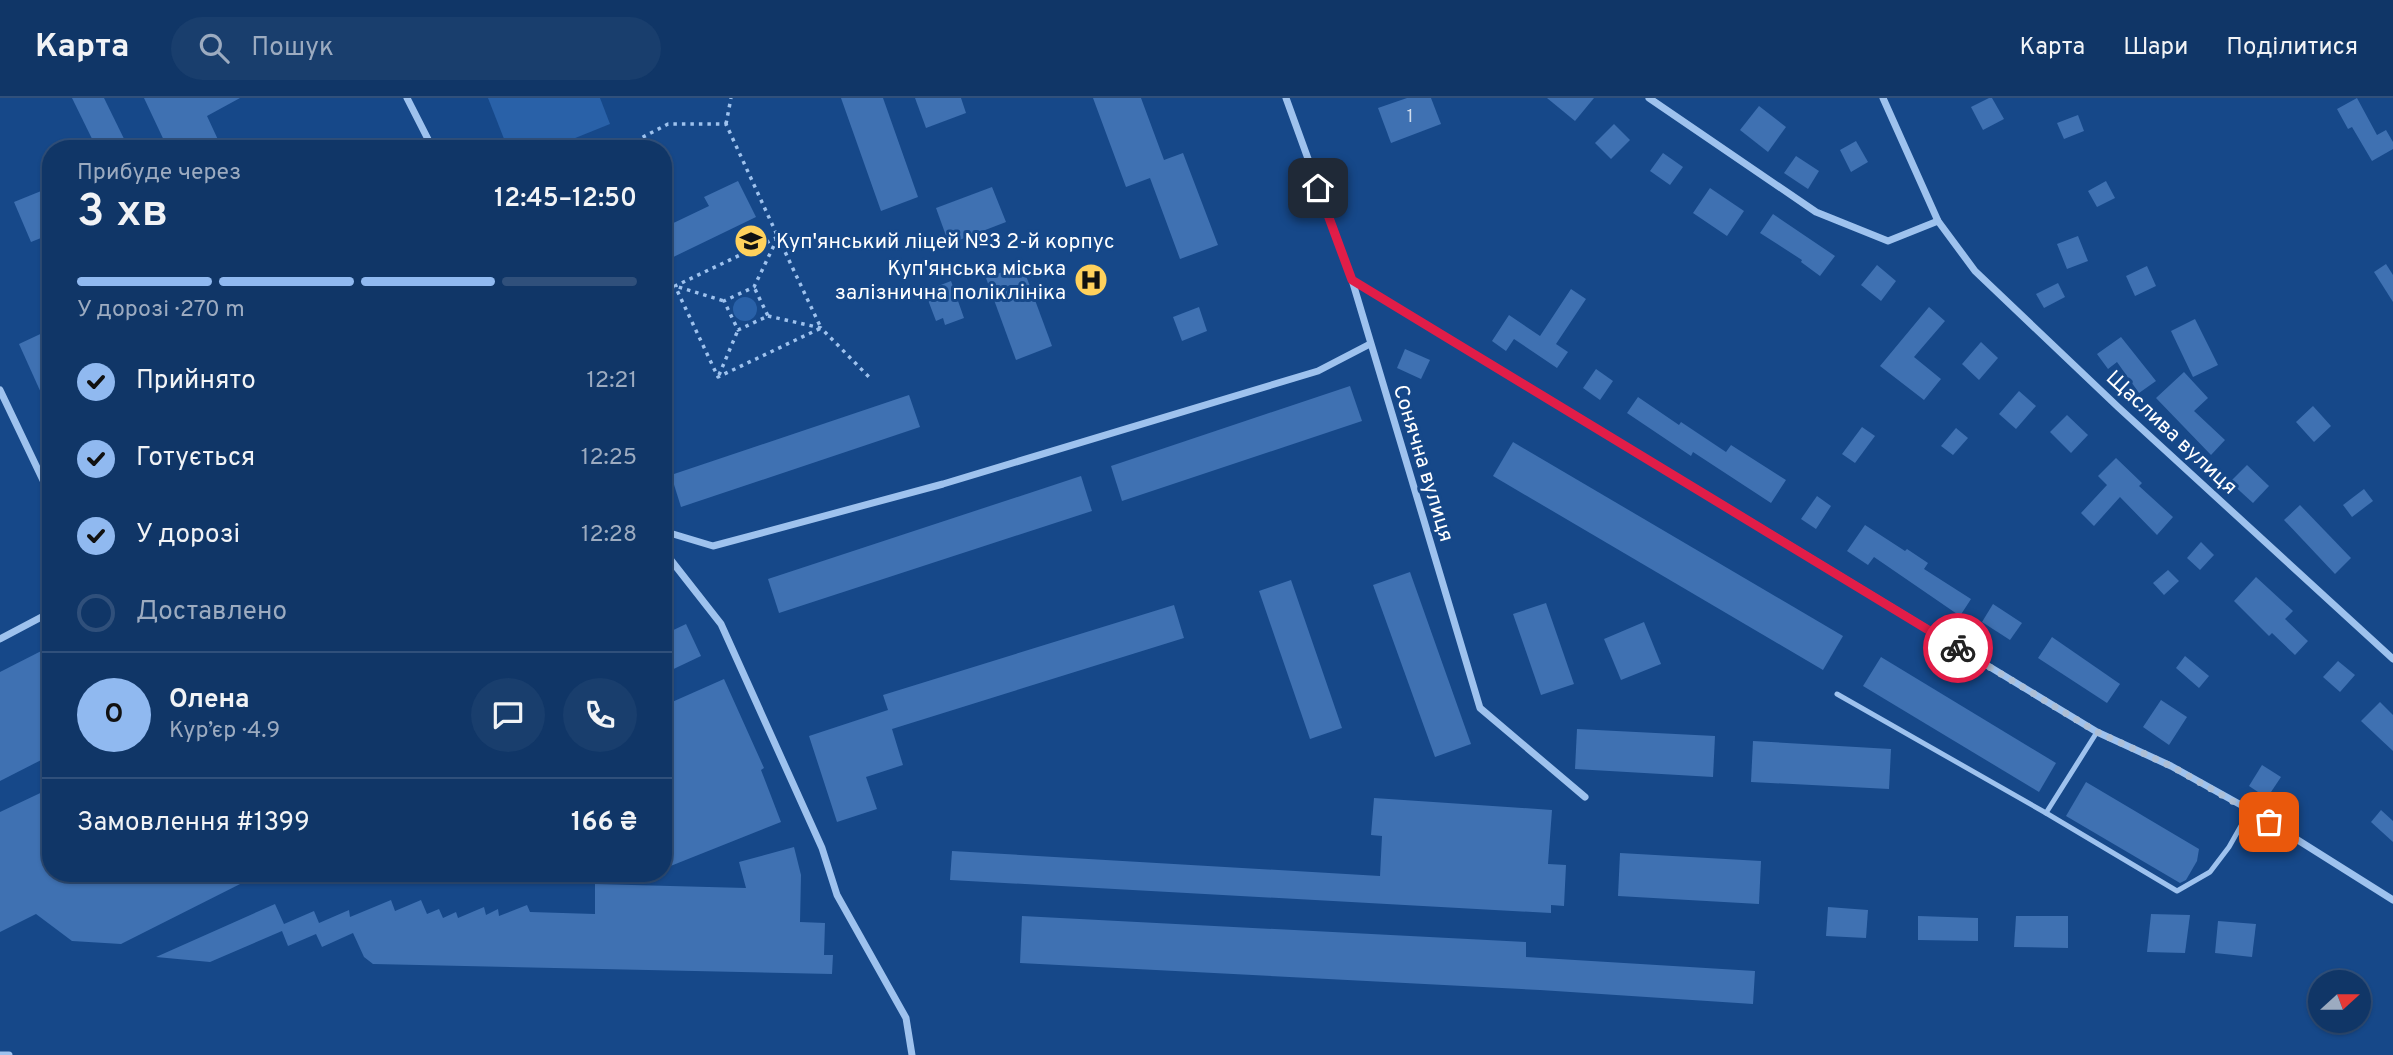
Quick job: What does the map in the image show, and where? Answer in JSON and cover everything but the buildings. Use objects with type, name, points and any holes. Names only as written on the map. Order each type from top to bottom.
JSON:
[{"type":"street","points":[[407,98],[428,140]]},
{"type":"street","name":"Сонячна вулиця","points":[[1286,98],[1352,280],[1480,708],[1585,797]]},
{"type":"street","points":[[1649,98],[1816,212],[1888,241],[1938,221]]},
{"type":"street","name":"Щаслива вулиця","points":[[1883,98],[1938,221],[1975,271],[2118,407],[2389,651],[2393,659]]},
{"type":"street","points":[[1352,280],[2097,732],[2171,766],[2250,810],[2393,900]]},
{"type":"street","points":[[672,534],[713,546],[943,484],[1318,371],[1370,344]]},
{"type":"street","points":[[0,390],[42,478]]},
{"type":"street","points":[[672,561],[721,624],[822,848],[837,895],[906,1018],[912,1055]]},
{"type":"street","points":[[0,639],[42,617]]},
{"type":"street","points":[[0,1055],[9,1055]]},
{"type":"lane","points":[[1838,694],[2177,891],[2210,872],[2229,847],[2250,810]]},
{"type":"lane","points":[[2046,813],[2097,732]]},
{"type":"path","points":[[731,98],[726,124],[821,328],[871,379]]},
{"type":"path","points":[[637,140],[668,124],[726,124]]},
{"type":"path","points":[[672,287],[778,237]]},
{"type":"path","points":[[675,286],[724,301],[754,287],[778,237]]},
{"type":"path","points":[[675,286],[718,377]]},
{"type":"path","points":[[754,287],[768,316]]},
{"type":"path","points":[[724,301],[738,330]]},
{"type":"path","points":[[718,377],[738,330],[768,316],[821,328]]},
{"type":"path","points":[[718,377],[821,328]]},
{"type":"shaded area","points":[[488,98],[600,98],[610,124],[570,140],[504,140]]},
{"type":"shaded area","points":[[745,297],[754,300],[757,309],[754,318],[745,321],[736,318],[733,309],[736,300]]},
{"type":"way so far","points":[[1958,648],[2097,732],[2171,766],[2269,822]]},
{"type":"place","name":"Куп'янський ліцей №3 2-й корпус","points":[[751,241]]},
{"type":"place","name":"Куп'янська міська залізнична поліклініка","points":[[1091,280]]},
{"type":"route","points":[[1318,188],[1352,280],[1958,648]]}]
